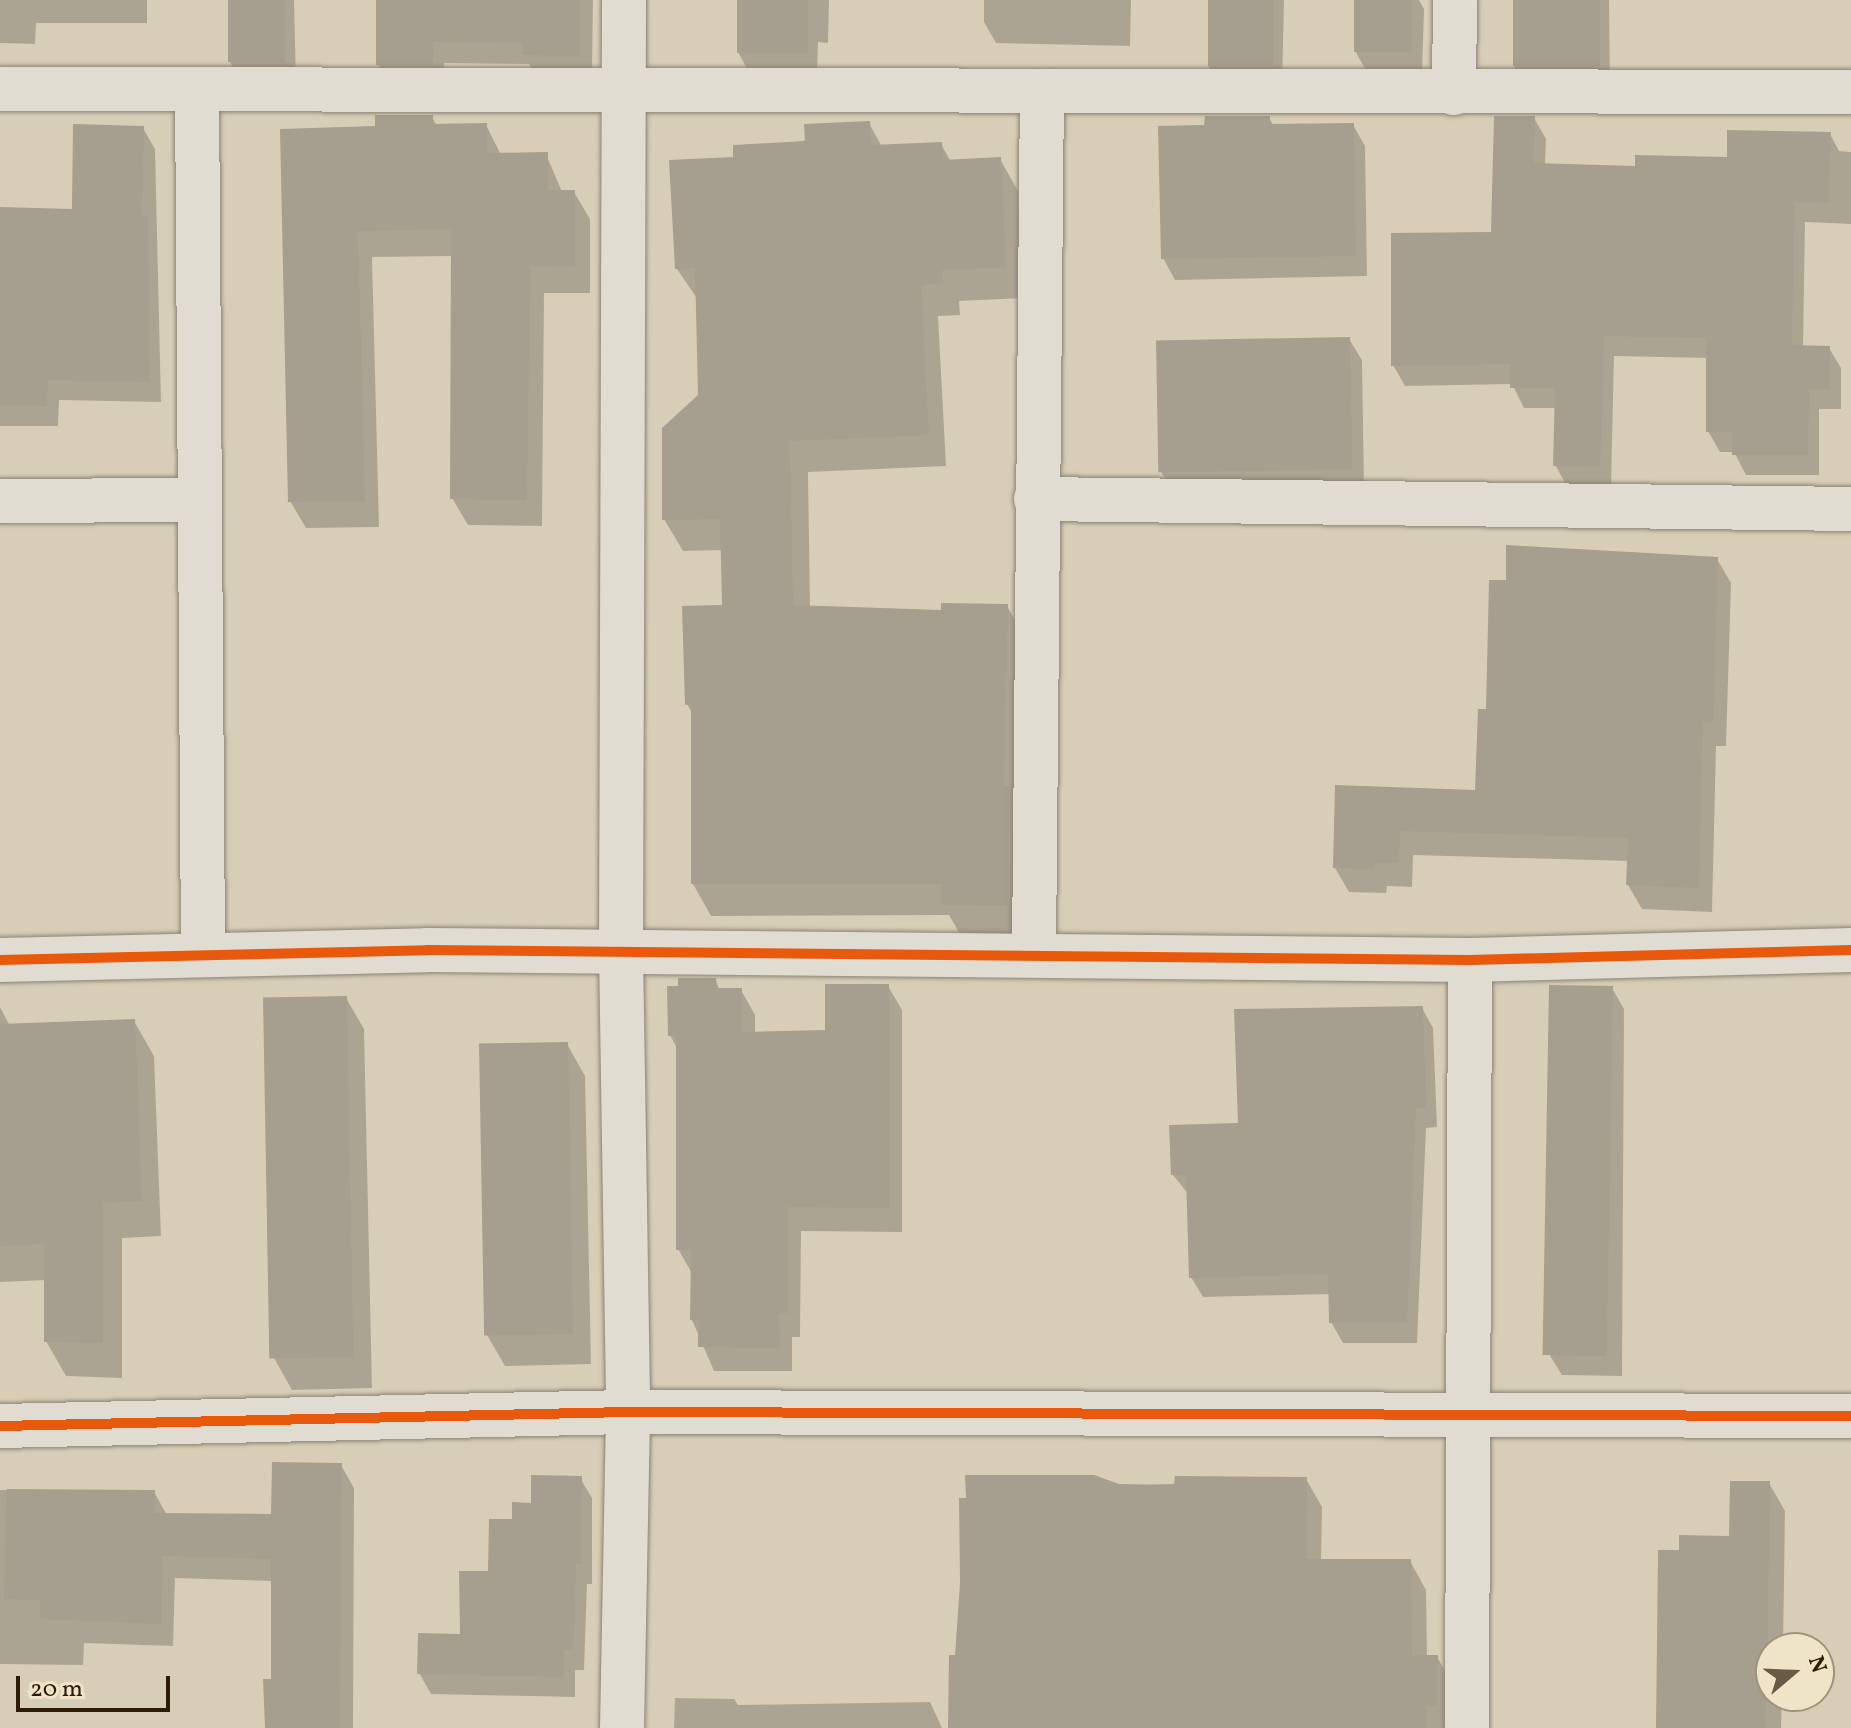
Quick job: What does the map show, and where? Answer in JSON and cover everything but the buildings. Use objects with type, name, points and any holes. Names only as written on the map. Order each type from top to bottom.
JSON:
[{"type":"street","points":[[622,1728],[628,1412],[621,951],[624,0]]},
{"type":"street","points":[[1454,93],[1455,0]]},
{"type":"street","points":[[0,89],[1851,92]]},
{"type":"street","points":[[197,89],[203,954]]},
{"type":"street","points":[[1034,952],[1042,91]]},
{"type":"street","points":[[1036,499],[1851,509]]},
{"type":"street","points":[[0,501],[199,500]]},
{"type":"street","points":[[0,960],[203,954],[621,951],[1034,952],[1470,960],[1851,950]]},
{"type":"street","points":[[1467,1728],[1471,1413],[1470,960]]},
{"type":"street","points":[[0,1426],[628,1412],[1851,1416]]},
{"type":"cycle path","points":[[0,960],[427,950],[1470,960],[1851,950]]},
{"type":"cycle path","points":[[0,1426],[628,1412],[1851,1416]]}]
